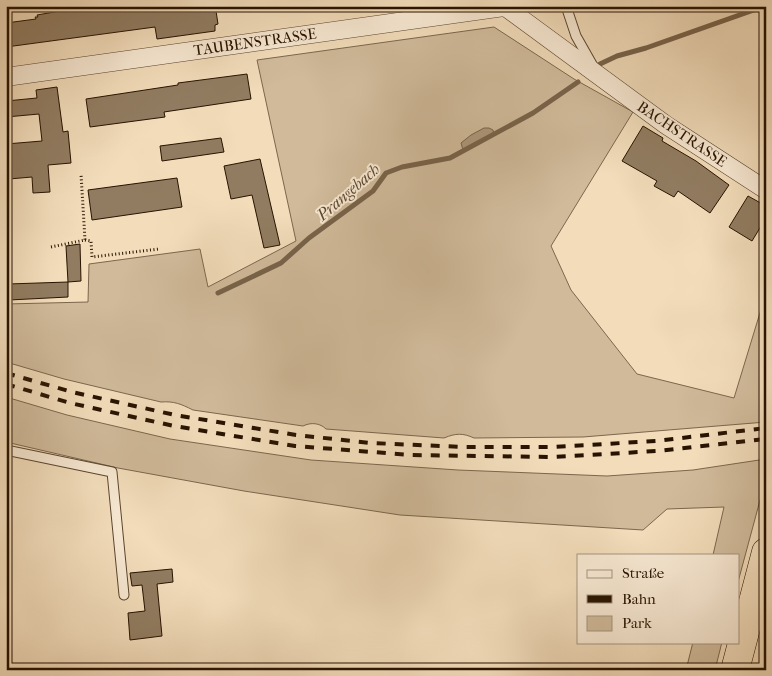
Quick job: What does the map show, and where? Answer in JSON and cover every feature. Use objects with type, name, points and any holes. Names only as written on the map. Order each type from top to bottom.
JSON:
[{"type":"highway","points":[[735,670],[766,552]]},
{"type":"highway","points":[[754,670],[766,618]]},
{"type":"street","name":"BACHSTRASSE","points":[[505,7],[666,125],[766,190]]},
{"type":"street","name":"TAUBENSTRASSE","points":[[6,77],[505,7]]},
{"type":"lane","name":"BACHSTRASSE","points":[[566,6],[576,36],[599,77]]},
{"type":"lane","points":[[6,450],[112,472],[124,595]]},
{"type":"path","points":[[81,174],[85,240]]},
{"type":"path","points":[[51,247],[91,240],[92,257],[159,250]]},
{"type":"green space","points":[[494,27],[574,79],[633,112],[551,246],[571,290],[637,374],[734,398],[766,293],[766,422],[583,437],[474,438],[459,434],[444,438],[326,429],[321,425],[315,424],[303,426],[193,410],[177,403],[161,402],[64,379],[6,362],[6,304],[88,302],[89,264],[200,249],[208,287],[296,241],[257,60]]},
{"type":"green space","points":[[6,397],[67,415],[170,439],[311,460],[458,470],[607,476],[693,470],[766,459],[766,478],[740,575],[740,554],[713,554],[724,507],[667,509],[643,530],[400,515],[244,491],[118,468],[6,442]]},
{"type":"green space","points":[[692,644],[722,644],[715,670],[686,670]]},
{"type":"shaded area","points":[[484,128],[493,130],[494,135],[463,150],[461,143]]},
{"type":"building","points":[[89,6],[212,6],[213,12],[216,11],[218,24],[215,25],[215,31],[157,39],[155,27],[6,47],[6,23],[36,19],[37,15]]},
{"type":"building","points":[[247,74],[251,99],[164,112],[165,117],[90,127],[86,99],[178,85],[178,83]]},
{"type":"building","points":[[57,87],[63,132],[68,131],[71,163],[48,165],[50,192],[33,193],[32,177],[9,179],[8,164],[6,164],[6,144],[42,141],[39,114],[6,117],[6,101],[37,98],[36,90]]},
{"type":"building","points":[[643,126],[663,138],[662,141],[696,161],[729,185],[710,213],[678,191],[674,197],[654,186],[657,181],[622,161]]},
{"type":"building","points":[[221,138],[224,152],[162,161],[160,146]]},
{"type":"building","points":[[260,159],[280,245],[264,248],[252,195],[231,199],[224,166]]},
{"type":"building","points":[[177,178],[182,207],[92,220],[88,190]]},
{"type":"building","points":[[748,196],[766,206],[766,218],[752,241],[729,227]]},
{"type":"building","points":[[80,244],[81,281],[68,282],[66,246]]},
{"type":"building","points":[[68,282],[68,297],[9,300],[8,284]]},
{"type":"building","points":[[172,569],[173,582],[157,584],[162,636],[130,640],[128,613],[145,611],[142,585],[132,586],[130,573]]},
{"type":"waterway","name":"Prangebach","points":[[600,64],[617,56],[646,48],[765,6]]},
{"type":"waterway","name":"Prangebach","points":[[218,293],[281,263],[309,238],[373,191],[386,173],[402,167],[450,158],[533,113],[578,82]]},
{"type":"railway","points":[[6,373],[72,392],[175,415],[296,435],[371,443],[465,447],[553,447],[656,441],[766,428]]},
{"type":"railway","points":[[6,384],[70,403],[174,426],[295,446],[411,455],[553,457],[657,451],[766,439]]}]
